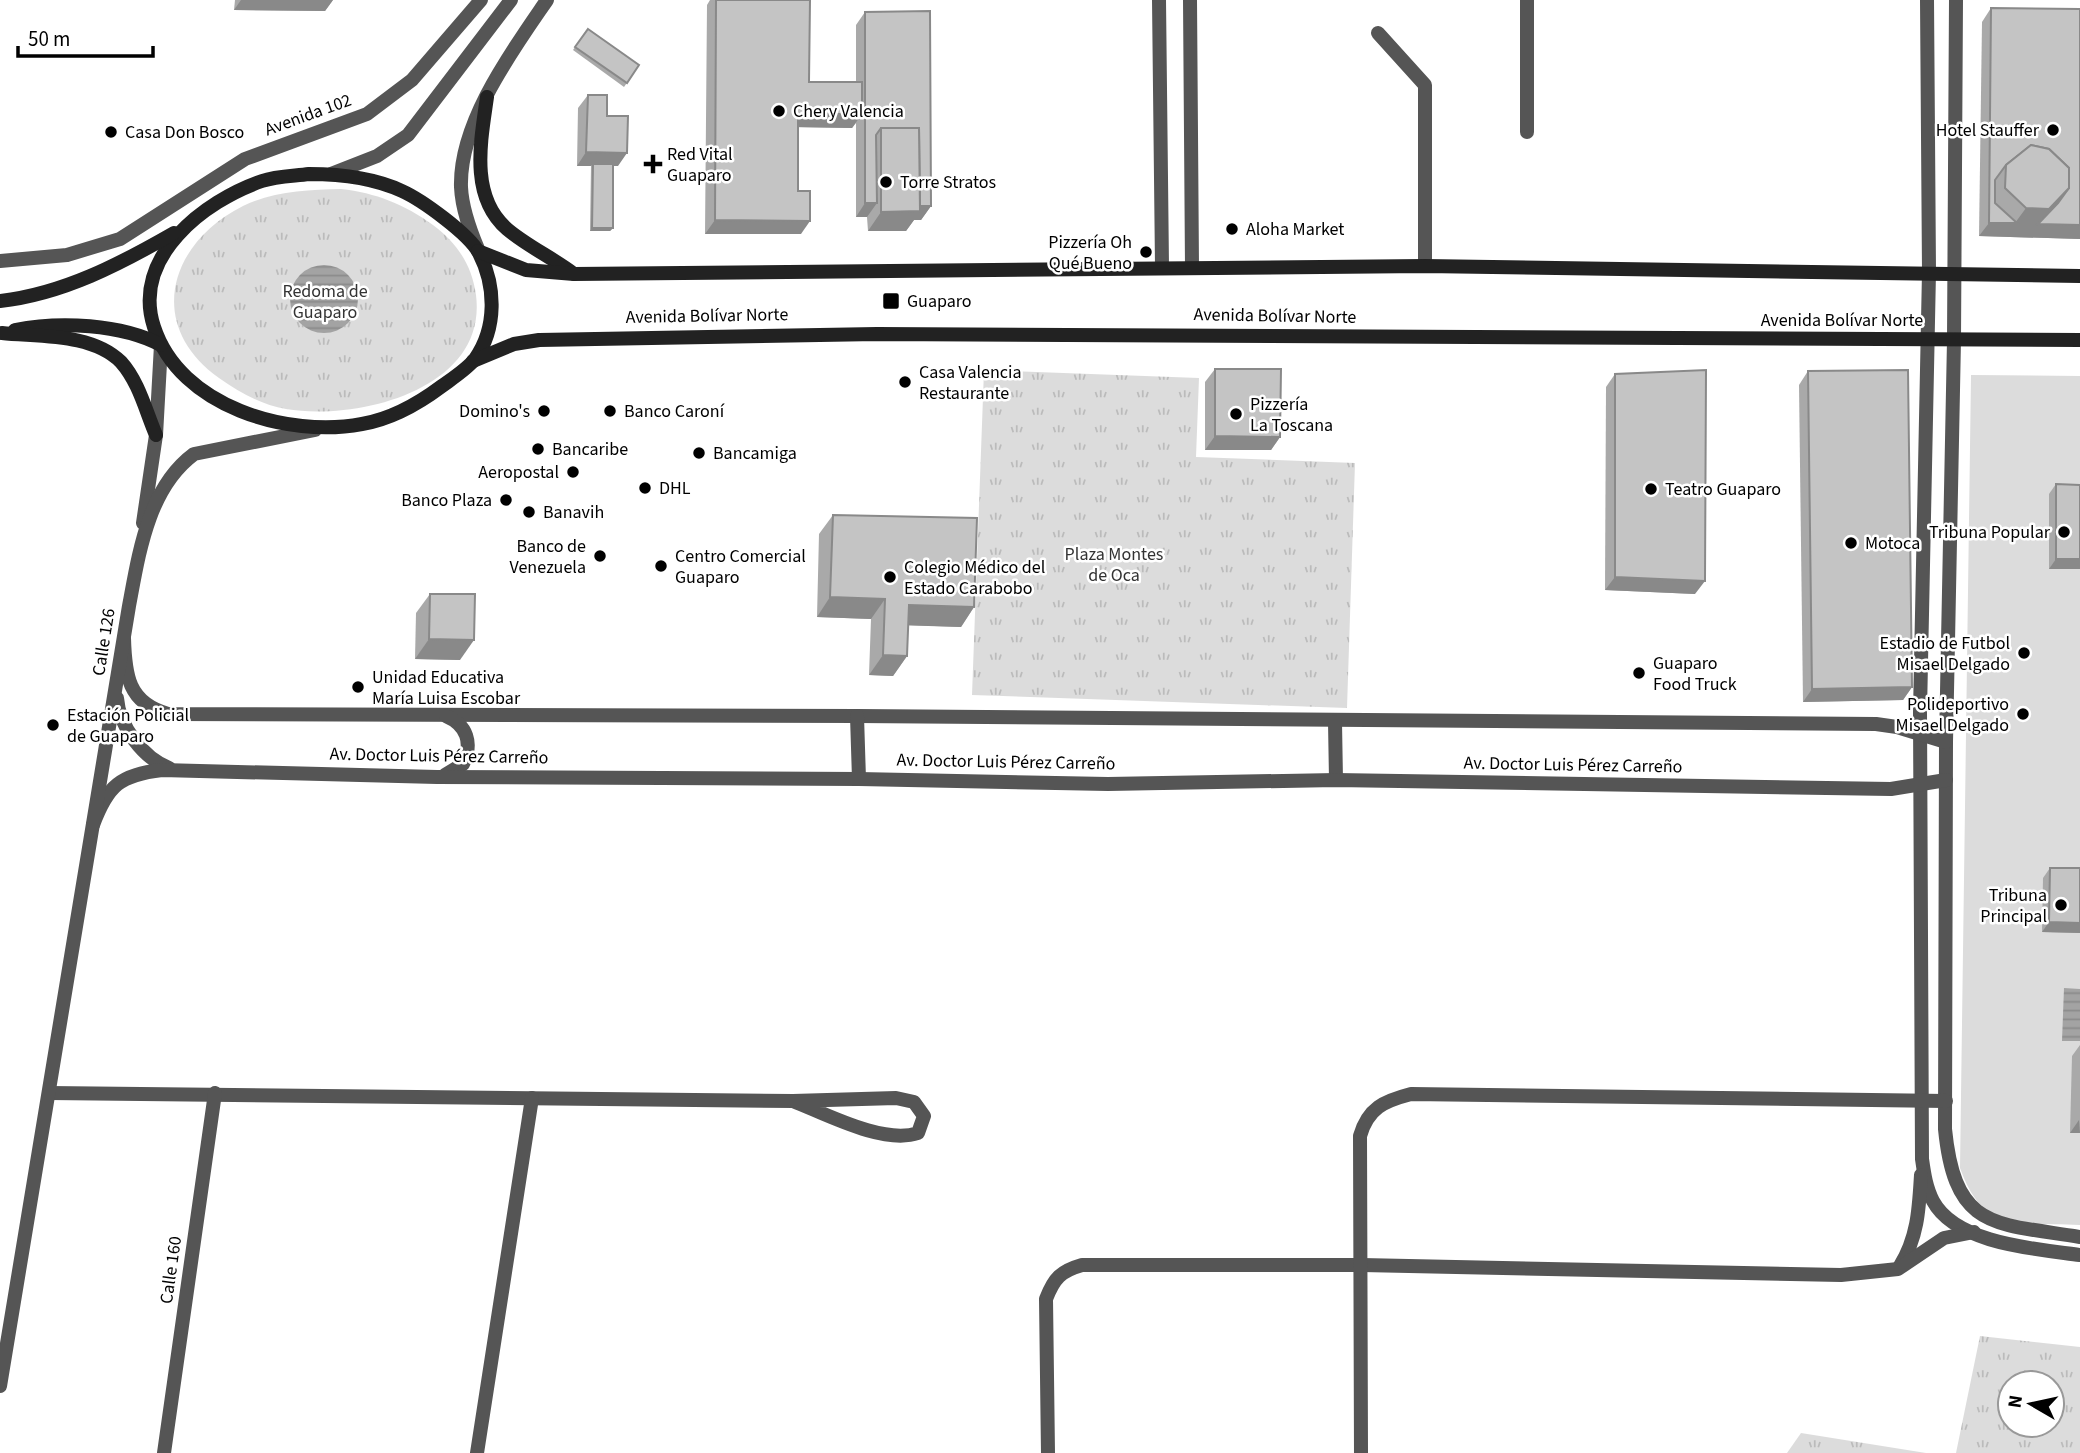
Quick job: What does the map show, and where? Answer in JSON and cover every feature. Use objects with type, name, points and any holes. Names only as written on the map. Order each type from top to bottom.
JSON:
[{"type":"main road","points":[[488,97],[480,145],[480,172],[493,213],[507,229],[574,274]]},
{"type":"main road","points":[[0,301],[56,289],[98,274],[190,223],[238,191],[264,180],[331,174],[381,184],[420,200],[478,251],[526,270],[574,274],[1425,266],[2080,276]]},
{"type":"main road","points":[[190,223],[167,247],[155,271],[151,312],[161,345],[171,361],[194,381],[234,408],[286,426],[318,429],[365,424],[425,399],[473,361],[490,323],[492,302],[489,280],[478,251]]},
{"type":"main road","points":[[1,333],[35,326],[84,328],[139,334],[161,345]]},
{"type":"main road","points":[[1,333],[79,341],[108,353],[120,362],[131,376],[156,435]]},
{"type":"main road","name":"Avenida Bolívar Norte","points":[[473,361],[514,344],[538,341],[694,335],[1152,334],[2080,340]]},
{"type":"street","name":"Avenida 102","points":[[0,261],[67,255],[120,239],[246,159],[367,114],[412,80],[481,0]]},
{"type":"street","points":[[331,174],[377,156],[408,135],[511,0]]},
{"type":"street","points":[[478,251],[467,223],[461,188],[469,136],[488,97],[547,0]]},
{"type":"street","points":[[1159,0],[1162,267]]},
{"type":"street","points":[[1190,0],[1192,268]]},
{"type":"street","points":[[1527,0],[1527,132]]},
{"type":"street","points":[[1898,1269],[1911,1248],[1918,1217],[1922,1159],[1920,785],[1928,272],[1927,0]]},
{"type":"street","points":[[1956,0],[1954,340],[1946,780],[1946,1101],[1949,1166],[1966,1203],[2002,1224],[2080,1237]]},
{"type":"street","points":[[1378,33],[1424,85],[1425,266]]},
{"type":"street","points":[[137,562],[156,435],[161,345]]},
{"type":"street","name":"Calle 126","points":[[0,1386],[137,562],[162,490],[179,466],[194,454],[318,429]]},
{"type":"street","points":[[124,638],[125,667],[133,689],[150,709],[168,714],[1877,724],[1922,733],[1947,742]]},
{"type":"street","points":[[117,686],[117,702],[138,743],[158,763],[174,770]]},
{"type":"street","points":[[437,777],[456,771],[467,755],[467,735],[462,726],[445,715]]},
{"type":"street","points":[[857,716],[859,779]]},
{"type":"street","points":[[1335,722],[1336,780]]},
{"type":"street","name":"Av. Doctor Luis Pérez Carreño","points":[[93,825],[102,800],[121,779],[137,773],[174,770],[437,777],[859,779],[1108,784],[1336,780],[1891,789],[1946,780]]},
{"type":"street","points":[[49,1093],[793,1101],[895,1098],[914,1102],[924,1116],[918,1133],[905,1138],[874,1131],[793,1101]]},
{"type":"street","name":"Calle 160","points":[[164,1453],[215,1093]]},
{"type":"street","points":[[1361,1453],[1360,1136],[1364,1120],[1374,1108],[1389,1100],[1411,1094],[1946,1101]]},
{"type":"street","points":[[477,1453],[532,1098]]},
{"type":"street","points":[[1922,1159],[1925,1179],[1938,1208],[1956,1224],[2014,1245],[2080,1255]]},
{"type":"street","points":[[1048,1453],[1046,1299],[1052,1281],[1065,1270],[1082,1265],[1362,1265],[1841,1275],[1898,1269],[1944,1238],[2002,1224]]},
{"type":"green space","name":"Redoma de Guaparo","points":[[341,189],[366,193],[400,205],[433,225],[449,239],[467,264],[474,284],[474,328],[461,355],[440,376],[412,392],[380,403],[347,410],[315,411],[286,409],[259,401],[219,378],[196,357],[181,334],[175,310],[176,286],[183,263],[198,241],[218,222],[243,206],[279,194]]},
{"type":"green space","name":"Plaza Montes de Oca","points":[[984,370],[1199,378],[1196,457],[1355,463],[1347,708],[972,695]]},
{"type":"green space","name":"Polideportivo Misael Delgado","points":[[1971,375],[2080,376],[2080,1225],[2022,1223],[1992,1215],[1980,1205],[1960,1168]]},
{"type":"green space","points":[[1980,1336],[2080,1347],[2080,1453],[1956,1453]]},
{"type":"green space","points":[[1801,1433],[1926,1453],[1787,1453]]},
{"type":"shaded area","points":[[324,265],[337,268],[348,275],[355,286],[358,299],[355,312],[348,323],[337,330],[324,333],[311,330],[300,323],[293,312],[290,299],[293,286],[300,275],[311,268]]},
{"type":"shaded area","points":[[2064,988],[2080,989],[2080,1041],[2062,1041]]},
{"type":"building","name":"Chery Valencia","points":[[716,0],[810,0],[809,82],[862,82],[862,114],[798,114],[798,191],[810,191],[810,221],[715,220]]},
{"type":"building","points":[[1991,8],[2080,9],[2080,225],[2038,224],[2069,188],[2069,168],[2049,149],[2031,145],[2006,165],[1995,180],[1995,203],[2017,223],[1989,223]]},
{"type":"building","points":[[930,11],[931,206],[920,206],[919,128],[881,128],[876,135],[877,203],[865,203],[865,12]]},
{"type":"building","points":[[588,29],[639,65],[627,83],[575,47]]},
{"type":"building","points":[[588,95],[607,95],[607,116],[628,116],[627,153],[586,152]]},
{"type":"building","points":[[881,128],[919,128],[920,211],[881,212]]},
{"type":"building","points":[[2031,145],[2049,149],[2069,168],[2069,188],[2049,209],[2026,208],[2005,188],[2006,165]]},
{"type":"building","points":[[593,164],[613,164],[613,228],[592,228]]},
{"type":"building","points":[[1215,369],[1281,369],[1280,437],[1215,436]]},
{"type":"building","name":"Teatro Guaparo","points":[[1706,370],[1705,581],[1615,577],[1615,374]]},
{"type":"building","name":"Motoca","points":[[1908,370],[1912,687],[1812,689],[1808,371]]},
{"type":"building","name":"Tribuna Popular","points":[[2056,484],[2080,485],[2080,559],[2056,559]]},
{"type":"building","name":"Colegio Médico del Estado Carabobo","points":[[833,515],[977,518],[974,607],[909,605],[907,656],[883,655],[885,599],[830,597]]},
{"type":"building","points":[[430,594],[475,594],[474,640],[429,639]]},
{"type":"building","name":"Tribuna Principal","points":[[2050,868],[2080,868],[2080,923],[2049,922]]},
{"type":"place","name":"Chery Valencia","points":[[779,111]]},
{"type":"place","name":"Hotel Stauffer","points":[[2053,130]]},
{"type":"place","name":"Casa Don Bosco","points":[[111,132]]},
{"type":"place","name":"Red Vital Guaparo","points":[[653,164]]},
{"type":"place","name":"Torre Stratos","points":[[886,182]]},
{"type":"place","name":"Aloha Market","points":[[1232,229]]},
{"type":"place","name":"Pizzería Oh Qué Bueno","points":[[1146,252]]},
{"type":"place","name":"Guaparo","points":[[891,301]]},
{"type":"place","name":"Casa Valencia Restaurante","points":[[905,382]]},
{"type":"place","name":"Domino's","points":[[544,411]]},
{"type":"place","name":"Banco Caroní","points":[[610,411]]},
{"type":"place","name":"Pizzería La Toscana","points":[[1236,414]]},
{"type":"place","name":"Bancaribe","points":[[538,449]]},
{"type":"place","name":"Bancamiga","points":[[699,453]]},
{"type":"place","name":"Aeropostal","points":[[573,472]]},
{"type":"place","name":"DHL","points":[[645,488]]},
{"type":"place","name":"Teatro Guaparo","points":[[1651,489]]},
{"type":"place","name":"Banco Plaza","points":[[506,500]]},
{"type":"place","name":"Banavih","points":[[529,512]]},
{"type":"place","name":"Tribuna Popular","points":[[2064,532]]},
{"type":"place","name":"Motoca","points":[[1851,543]]},
{"type":"place","name":"Banco de Venezuela","points":[[600,556]]},
{"type":"place","name":"Centro Comercial Guaparo","points":[[661,566]]},
{"type":"place","name":"Colegio Médico del Estado Carabobo","points":[[890,577]]},
{"type":"place","name":"Estadio de Futbol Misael Delgado","points":[[2024,653]]},
{"type":"place","name":"Guaparo Food Truck","points":[[1639,673]]},
{"type":"place","name":"Unidad Educativa María Luisa Escobar","points":[[358,687]]},
{"type":"place","name":"Polideportivo Misael Delgado","points":[[2023,714]]},
{"type":"place","name":"Estación Policial de Guaparo","points":[[53,725]]},
{"type":"place","name":"Tribuna Principal","points":[[2061,905]]}]
